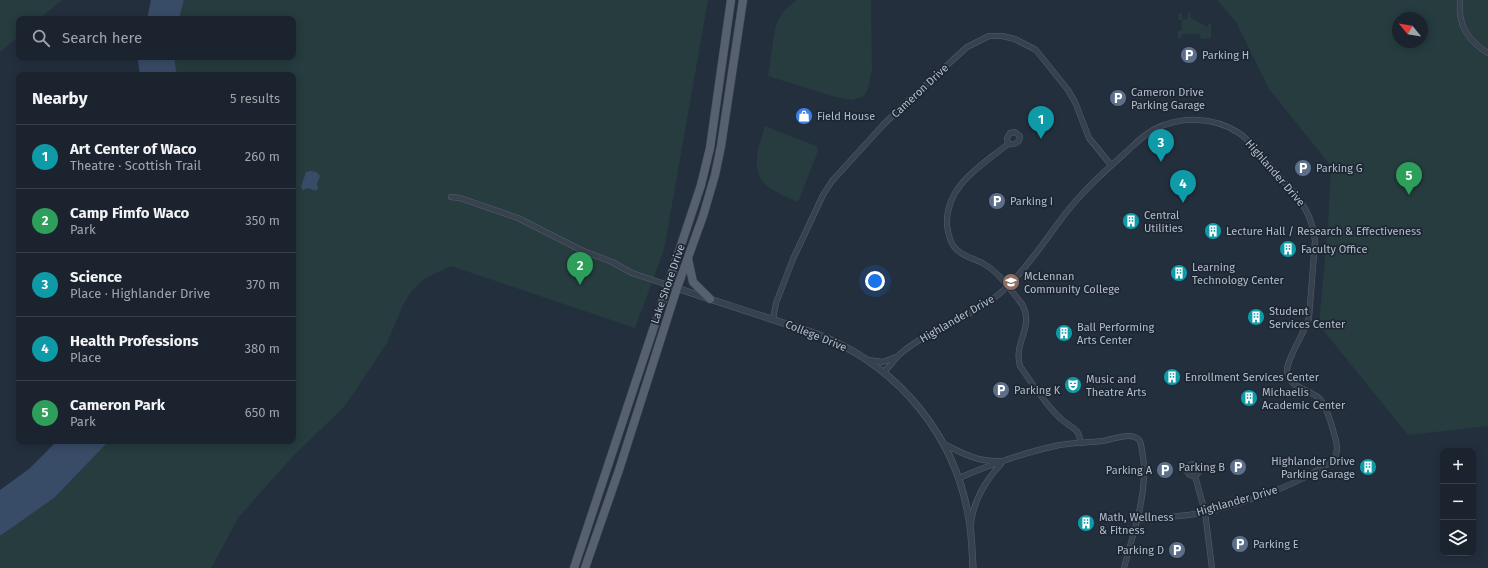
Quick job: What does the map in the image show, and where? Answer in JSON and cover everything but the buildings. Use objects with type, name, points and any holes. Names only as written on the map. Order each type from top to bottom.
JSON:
[{"type":"main road","name":"Lake Shore Drive","points":[[574,568],[688,227],[705,169],[710,148],[731,0]]},
{"type":"main road","name":"Lake Shore Drive","points":[[585,568],[711,188],[718,161],[743,0]]},
{"type":"main road","points":[[688,257],[693,282],[710,299]]},
{"type":"street","points":[[1460,0],[1460,19],[1468,35],[1477,46],[1488,53]]},
{"type":"street","name":"Cameron Drive","points":[[773,319],[776,303],[793,259],[823,195],[832,181],[871,137],[909,100],[967,47],[978,41],[989,36],[1002,36],[1015,39],[1036,50],[1068,90],[1075,102],[1089,138],[1111,165]]},
{"type":"street","name":"Highlander Drive","points":[[868,360],[883,362],[900,354],[921,339],[980,308],[1007,287],[1070,208],[1111,165],[1152,131],[1168,123],[1196,119],[1231,128],[1240,133],[1304,205],[1311,218],[1314,228],[1315,241],[1309,318],[1306,328],[1287,364],[1287,372],[1290,380],[1297,386],[1320,398],[1326,408],[1336,443],[1337,452],[1332,461],[1320,469],[1291,485],[1261,496],[1205,512],[1136,520]]},
{"type":"street","points":[[1008,144],[973,172],[957,188],[951,197],[947,217],[949,237],[957,250],[995,272],[1022,304],[1027,319],[1024,334],[1018,348],[1018,359],[1020,366],[1059,418],[1077,430],[1080,443]]},
{"type":"street","points":[[450,197],[460,198],[518,218],[581,250],[612,262],[632,273],[668,285]]},
{"type":"street","name":"College Drive","points":[[668,285],[773,319],[842,345],[868,360],[901,387],[917,404],[944,444],[959,478],[964,494],[970,527],[973,568]]},
{"type":"street","name":"Highlander Drive","points":[[884,372],[900,354]]},
{"type":"street","points":[[959,478],[1003,461],[1056,446],[1131,436],[1138,438],[1141,444],[1145,470],[1142,500],[1124,568]]},
{"type":"street","points":[[944,444],[975,459],[989,462],[1003,461]]},
{"type":"street","points":[[970,527],[973,509],[978,496],[986,482],[1003,461]]},
{"type":"street","points":[[1195,476],[1205,512],[1212,568]]},
{"type":"green space","points":[[0,0],[62,0],[43,16],[16,16],[16,39],[0,52]]},
{"type":"green space","points":[[184,0],[708,0],[664,250],[635,328],[451,266],[424,279],[411,292],[403,305],[387,343],[345,406],[292,457],[239,517],[211,568],[0,568],[0,536],[54,498],[106,444],[296,444],[296,72],[176,72],[174,60],[296,60],[296,16],[180,16]]},
{"type":"green space","points":[[797,0],[871,0],[872,70],[868,89],[864,96],[853,100],[835,97],[768,76],[775,29],[783,12]]},
{"type":"green space","points":[[1217,0],[1488,0],[1488,426],[1408,435],[1319,325],[1328,225],[1331,166],[1269,89],[1236,22]]},
{"type":"green space","points":[[1179,13],[1182,13],[1182,19],[1188,19],[1188,13],[1191,13],[1190,17],[1207,27],[1211,24],[1211,38],[1201,39],[1200,34],[1182,34],[1181,38],[1178,39],[1178,31],[1181,31],[1182,20],[1178,20]]},
{"type":"green space","points":[[765,126],[816,146],[818,151],[798,202],[769,187],[759,174],[757,166],[758,150]]},
{"type":"water","points":[[151,0],[184,0],[180,16],[148,16]]},
{"type":"water","points":[[174,60],[176,72],[140,72],[138,61]]},
{"type":"water","points":[[306,172],[316,172],[320,176],[317,184],[318,189],[315,191],[309,188],[303,190],[301,187]]},
{"type":"water","points":[[54,444],[106,444],[54,498],[0,536],[0,490],[29,469]]},
{"type":"place","name":"Parking H","points":[[1189,55]]},
{"type":"place","name":"Cameron Drive Parking Garage","points":[[1118,98]]},
{"type":"place","name":"Field House","points":[[804,116]]},
{"type":"place","name":"Art Center of Waco","points":[[1041,139]]},
{"type":"place","name":"Science","points":[[1161,162]]},
{"type":"place","name":"Parking G","points":[[1303,168]]},
{"type":"place","name":"Cameron Park","points":[[1409,195]]},
{"type":"place","name":"Parking I","points":[[997,201]]},
{"type":"place","name":"Health Professions","points":[[1183,203]]},
{"type":"place","name":"Central Utilities","points":[[1131,221]]},
{"type":"place","name":"Lecture Hall / Research & Effectiveness","points":[[1213,231]]},
{"type":"place","name":"Faculty Office","points":[[1288,249]]},
{"type":"place","name":"Learning Technology Center","points":[[1179,273]]},
{"type":"place","name":"McLennan Community College","points":[[1011,282]]},
{"type":"place","name":"Camp Fimfo Waco","points":[[580,285]]},
{"type":"place","name":"Student Services Center","points":[[1256,317]]},
{"type":"place","name":"Ball Performing Arts Center","points":[[1064,333]]},
{"type":"place","name":"Enrollment Services Center","points":[[1172,377]]},
{"type":"place","name":"Music and Theatre Arts","points":[[1073,385]]},
{"type":"place","name":"Parking K","points":[[1001,390]]},
{"type":"place","name":"Michaelis Academic Center","points":[[1249,398]]},
{"type":"place","name":"Parking B","points":[[1238,467]]},
{"type":"place","name":"Highlander Drive Parking Garage","points":[[1368,467]]},
{"type":"place","name":"Parking A","points":[[1165,470]]},
{"type":"place","name":"Math, Wellness & Fitness","points":[[1086,523]]},
{"type":"place","name":"Parking E","points":[[1240,544]]},
{"type":"place","name":"Parking D","points":[[1177,550]]}]
